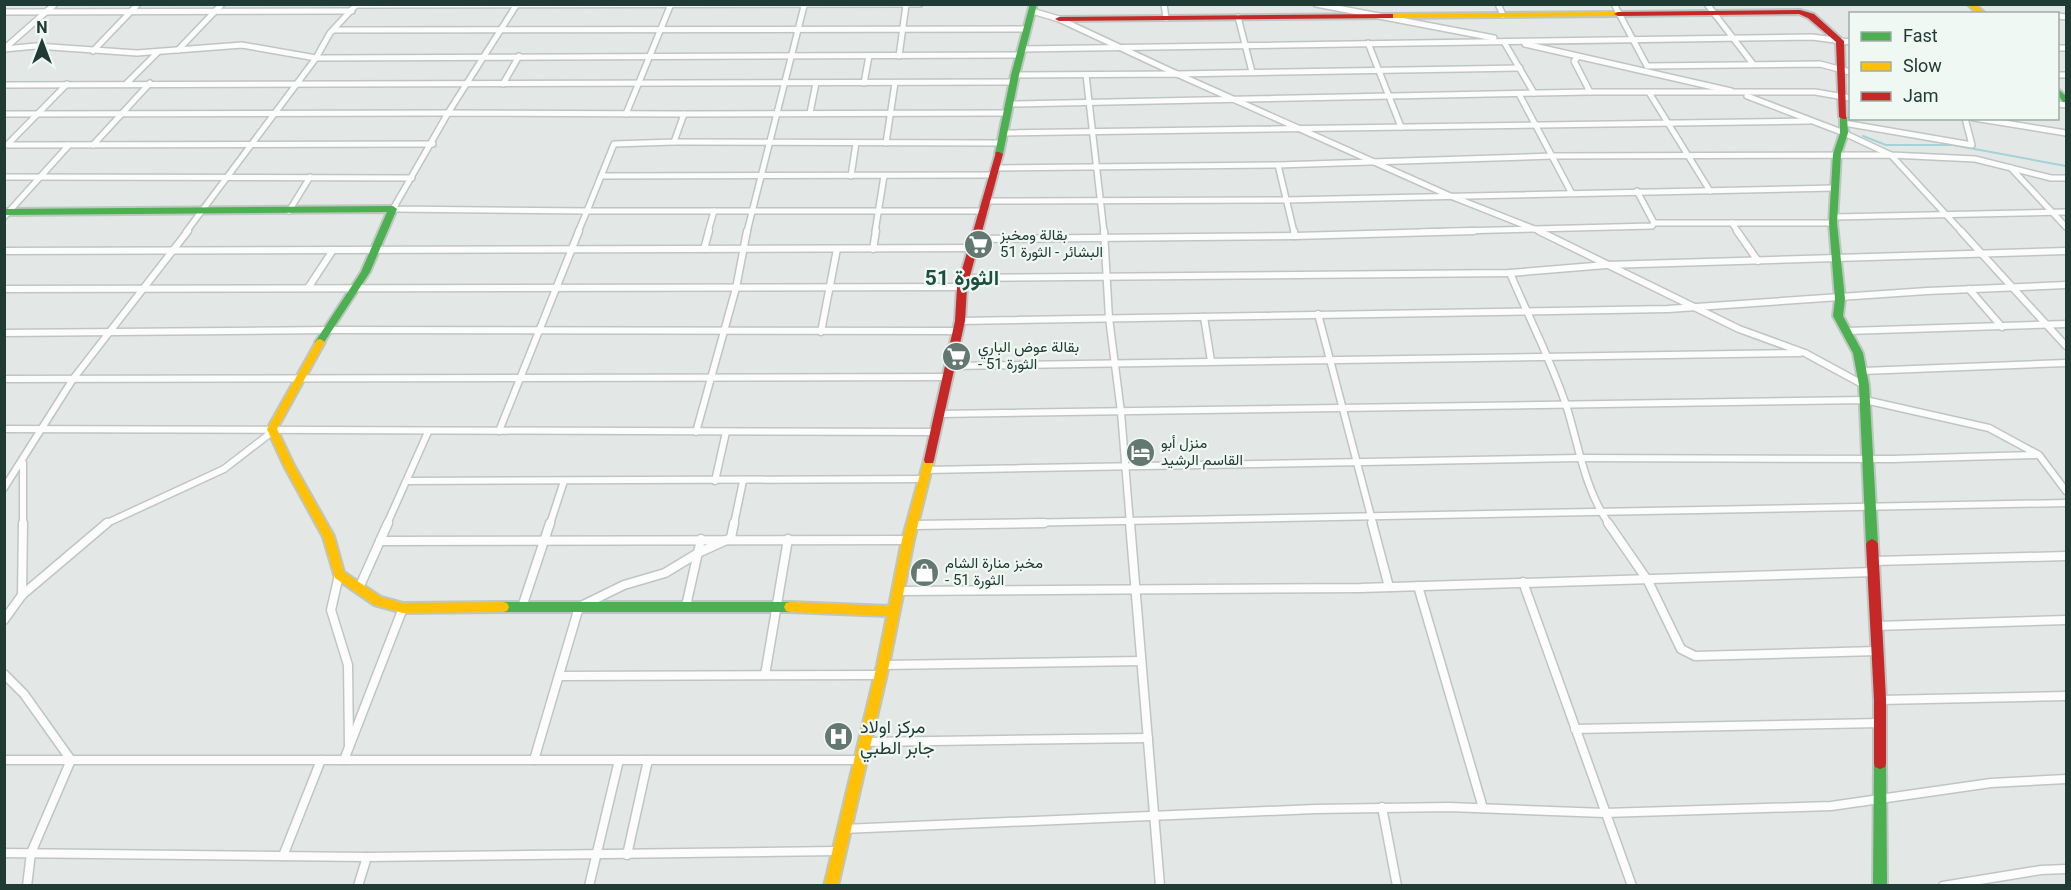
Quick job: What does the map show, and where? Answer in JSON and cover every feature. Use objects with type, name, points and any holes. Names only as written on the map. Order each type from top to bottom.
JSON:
[{"type":"street","points":[[4,48],[55,4]]},
{"type":"street","points":[[79,12],[87,4]]},
{"type":"street","points":[[93,51],[138,4]]},
{"type":"street","points":[[177,51],[222,4]]},
{"type":"street","points":[[6,484],[23,463],[41,429],[73,379],[203,211],[316,58],[333,30],[356,5],[920,4]]},
{"type":"street","points":[[1164,4],[1166,18]]},
{"type":"street","points":[[1316,4],[1515,42],[1742,94],[1810,121],[1844,128],[1972,145],[1966,120]]},
{"type":"street","points":[[4,620],[22,596],[98,528],[122,514],[224,469],[272,431],[327,330],[356,287],[393,209],[433,144],[481,56],[516,5]]},
{"type":"street","points":[[626,114],[670,5]]},
{"type":"street","points":[[899,56],[906,5]]},
{"type":"street","points":[[696,432],[736,288],[752,210],[804,6]]},
{"type":"street","points":[[831,885],[837,851],[882,670],[908,540],[941,414],[959,326],[963,283],[995,172],[1014,79],[1033,8],[1448,195],[1537,230],[1739,329],[1805,353],[1864,385]]},
{"type":"street","points":[[1059,20],[1371,15],[1501,10],[1709,8],[1800,12],[1811,16],[1845,42]]},
{"type":"street","points":[[1709,8],[1753,64]]},
{"type":"street","points":[[1617,9],[1647,66],[1647,73]]},
{"type":"street","points":[[4,12],[352,11]]},
{"type":"street","points":[[1238,16],[1252,72]]},
{"type":"street","points":[[333,30],[1026,29]]},
{"type":"street","points":[[4,48],[36,46],[93,51],[158,52],[242,45],[316,58],[651,55],[899,56],[1118,47],[1812,37],[1845,42]]},
{"type":"street","points":[[1504,42],[1534,93]]},
{"type":"street","points":[[1845,42],[1847,98],[1844,128],[1837,154],[1834,188],[1835,259],[1840,299],[1838,316],[1847,331],[1863,371],[1880,700],[1880,885]]},
{"type":"street","points":[[1368,43],[1401,127]]},
{"type":"street","points":[[128,83],[158,52]]},
{"type":"street","points":[[503,84],[519,56]]},
{"type":"street","points":[[864,83],[869,56]]},
{"type":"street","points":[[1578,57],[1574,61],[1576,67],[1590,92]]},
{"type":"street","points":[[1647,66],[1820,64],[1846,72]]},
{"type":"street","points":[[4,85],[895,83],[1086,75],[1520,68]]},
{"type":"street","points":[[1086,75],[1106,238],[1108,318],[1126,465],[1160,885]]},
{"type":"street","points":[[93,145],[150,83]]},
{"type":"street","points":[[810,113],[816,83]]},
{"type":"street","points":[[886,143],[895,83]]},
{"type":"street","points":[[5,146],[68,84]]},
{"type":"street","points":[[4,114],[891,113],[1089,103],[1590,92],[1742,94],[1815,92],[1847,98]]},
{"type":"street","points":[[1519,93],[1571,192]]},
{"type":"street","points":[[1650,94],[1710,191]]},
{"type":"street","points":[[674,142],[684,114]]},
{"type":"street","points":[[1986,120],[2067,133]]},
{"type":"street","points":[[499,431],[614,144],[886,143],[1092,133],[1810,121]]},
{"type":"street","points":[[1844,128],[1891,155],[2067,346]]},
{"type":"street","points":[[851,176],[856,143]]},
{"type":"street","points":[[5,146],[433,144]]},
{"type":"street","points":[[6,214],[69,146]]},
{"type":"street","points":[[601,176],[884,176],[1097,167],[1278,165],[1553,156],[1837,154],[1975,159],[2067,178]]},
{"type":"street","points":[[1278,165],[1295,237]]},
{"type":"street","points":[[2011,168],[2067,227]]},
{"type":"street","points":[[873,249],[884,176]]},
{"type":"street","points":[[4,177],[412,177]]},
{"type":"street","points":[[289,211],[310,177]]},
{"type":"street","points":[[6,214],[393,209],[879,211],[1101,202],[1834,188]]},
{"type":"street","points":[[1637,191],[1654,223]]},
{"type":"street","points":[[704,249],[714,211]]},
{"type":"street","points":[[4,250],[873,249],[1106,238],[1295,237],[1647,227],[1654,223],[1732,223],[1946,214],[2067,212]]},
{"type":"street","points":[[1732,223],[1758,261]]},
{"type":"street","points":[[821,332],[837,249]]},
{"type":"street","points":[[308,288],[333,250]]},
{"type":"street","points":[[4,289],[830,288],[1107,277],[1510,273],[1606,265],[2067,250]]},
{"type":"street","points":[[1510,273],[1566,406],[1578,446],[1579,458],[1601,513],[1621,546],[1648,580],[1681,648],[1695,656],[1877,651]]},
{"type":"street","points":[[4,333],[327,330],[821,332],[1108,318],[1694,308],[1969,289],[2067,285]]},
{"type":"street","points":[[1969,289],[2002,327]]},
{"type":"street","points":[[1318,314],[1389,587]]},
{"type":"street","points":[[1204,317],[1211,362]]},
{"type":"street","points":[[1847,331],[2067,324]]},
{"type":"street","points":[[4,379],[712,377],[949,371],[1115,363],[1805,353]]},
{"type":"street","points":[[1863,371],[2067,363]]},
{"type":"street","points":[[941,414],[1865,400],[1978,424],[2039,455],[2067,491]]},
{"type":"street","points":[[4,429],[935,432]]},
{"type":"street","points":[[272,431],[280,454],[326,529],[339,575],[331,610],[348,665],[349,749]]},
{"type":"street","points":[[359,588],[428,432]]},
{"type":"street","points":[[715,481],[726,432]]},
{"type":"street","points":[[408,481],[743,481],[1126,465],[1579,458],[1867,456],[1892,459],[2039,455]]},
{"type":"street","points":[[22,596],[23,463]]},
{"type":"street","points":[[522,607],[564,481]]},
{"type":"street","points":[[731,538],[743,481]]},
{"type":"street","points":[[913,525],[2067,503]]},
{"type":"street","points":[[380,541],[731,538],[908,540]]},
{"type":"street","points":[[534,760],[579,607],[624,585],[665,573],[698,553],[731,538]]},
{"type":"street","points":[[686,606],[701,539]]},
{"type":"street","points":[[765,675],[788,539]]},
{"type":"street","points":[[898,591],[1389,587],[1648,580],[2067,556]]},
{"type":"street","points":[[339,575],[378,601],[404,608],[776,606],[893,611]]},
{"type":"street","points":[[1523,582],[1632,885]]},
{"type":"street","points":[[1418,586],[1483,808]]},
{"type":"street","points":[[344,760],[404,608]]},
{"type":"street","points":[[1876,626],[2066,621]]},
{"type":"street","points":[[559,676],[765,675],[1141,661]]},
{"type":"street","points":[[4,674],[24,694],[71,760]]},
{"type":"street","points":[[1880,700],[2067,696]]},
{"type":"street","points":[[1575,729],[1880,723]]},
{"type":"street","points":[[865,742],[1148,738]]},
{"type":"street","points":[[4,760],[860,760]]},
{"type":"street","points":[[27,885],[31,853],[71,760]]},
{"type":"street","points":[[283,856],[321,760]]},
{"type":"street","points":[[589,885],[619,760]]},
{"type":"street","points":[[627,855],[648,760]]},
{"type":"street","points":[[843,830],[1382,807],[1605,813],[1831,806],[1991,783],[2067,779]]},
{"type":"street","points":[[1382,807],[1397,885]]},
{"type":"street","points":[[4,853],[367,857],[837,851]]},
{"type":"street","points":[[358,885],[367,857]]},
{"type":"street","points":[[1943,885],[2041,870],[2067,869]]},
{"type":"waterway","points":[[1863,136],[1886,145],[1953,145],[2066,166]]},
{"type":"traffic: fast","points":[[999,154],[1015,75],[1034,4]]},
{"type":"traffic: fast","points":[[2059,92],[2066,100]]},
{"type":"traffic: fast","points":[[1843,117],[1844,133],[1837,154],[1833,223],[1840,299],[1838,316],[1858,353],[1864,385],[1872,544]]},
{"type":"traffic: fast","points":[[4,212],[393,209],[365,272],[320,342]]},
{"type":"traffic: fast","points":[[503,607],[790,607]]},
{"type":"traffic: fast","points":[[1880,763],[1880,886]]},
{"type":"traffic: slow","points":[[1970,4],[1980,12]]},
{"type":"traffic: slow","points":[[1390,16],[1618,14]]},
{"type":"traffic: slow","points":[[320,342],[272,429],[289,466],[328,536],[339,575],[378,601],[403,608],[503,607]]},
{"type":"traffic: slow","points":[[831,886],[883,665],[908,540],[929,460]]},
{"type":"traffic: slow","points":[[790,607],[893,611]]},
{"type":"traffic: jam","points":[[1618,14],[1800,12],[1811,16],[1840,41],[1843,117]]},
{"type":"traffic: jam","points":[[1059,19],[1390,16]]},
{"type":"traffic: jam","points":[[929,460],[960,321],[962,287],[999,154]]},
{"type":"traffic: jam","points":[[1872,544],[1880,700],[1880,763]]},
{"type":"place","name":"بقالة ومخبز البشائر - الثورة 51","points":[[979,244]]},
{"type":"place","name":"بقالة عوض الباري - الثورة 51","points":[[957,356]]},
{"type":"place","name":"منزل أبو القاسم الرشيد","points":[[1140,452]]},
{"type":"place","name":"مخبز منارة الشام - الثورة 51","points":[[924,572]]},
{"type":"place","name":"مركز اولاد جابر الطبي","points":[[839,737]]},
{"type":"district","name":"الثورة 51","points":[[962,278]]}]
